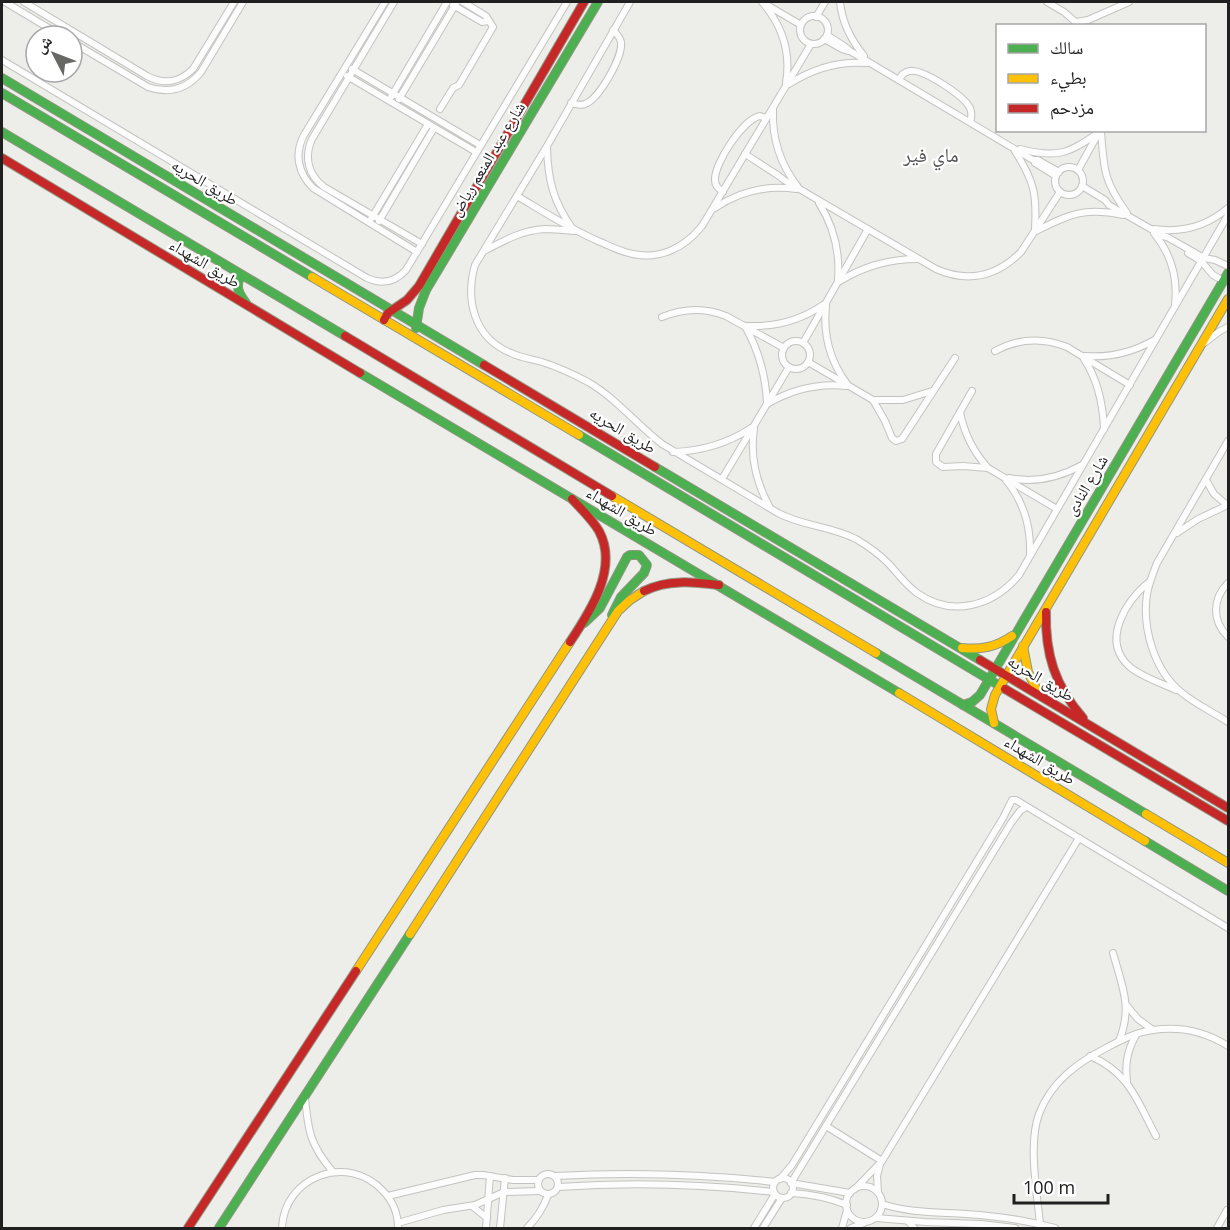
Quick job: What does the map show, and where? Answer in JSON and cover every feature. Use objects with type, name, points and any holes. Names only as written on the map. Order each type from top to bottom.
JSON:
[{"type":"street","points":[[5,2],[42,24]]},
{"type":"street","points":[[24,2],[57,24]]},
{"type":"street","points":[[84,41],[152,78],[163,81],[174,80],[193,69],[232,2],[242,4],[201,72],[188,84],[171,90],[148,87],[84,49]]},
{"type":"street","points":[[385,2],[301,141],[298,154],[299,166],[304,178],[313,188],[417,252]]},
{"type":"street","points":[[394,2],[312,139],[308,150],[308,162],[312,174],[319,183],[422,244]]},
{"type":"street","points":[[388,100],[447,2],[456,4],[482,22],[489,21]]},
{"type":"street","points":[[440,109],[453,87],[459,85],[493,28],[493,24],[486,16],[464,2]]},
{"type":"street","points":[[2,60],[372,281],[385,282],[397,278],[406,270],[567,2]]},
{"type":"street","name":"شارع عبد المنعم رياض","points":[[384,320],[388,313],[407,300],[419,286],[584,2]]},
{"type":"street","name":"شارع عبد المنعم رياض","points":[[413,337],[419,308],[426,290],[598,2]]},
{"type":"street","points":[[630,2],[476,265],[471,279],[470,294],[472,309],[478,323],[486,335],[509,353],[558,368],[590,383],[618,403],[651,435],[674,452],[771,508],[793,520],[827,528],[854,538],[878,554],[907,585],[928,600],[953,606],[978,604],[1001,593],[1019,575],[1228,215]]},
{"type":"street","points":[[762,2],[802,24]]},
{"type":"street","points":[[762,2],[776,21],[785,43],[788,65],[785,87]]},
{"type":"street","points":[[769,2],[802,24]]},
{"type":"street","points":[[816,17],[825,2]]},
{"type":"street","points":[[840,2],[842,17],[851,38],[863,56],[871,63]]},
{"type":"street","points":[[1047,2],[1078,24],[1129,2]]},
{"type":"street","points":[[396,105],[456,4]]},
{"type":"street","points":[[810,17],[816,17],[826,23],[828,31],[818,43],[811,44],[804,40],[800,33],[802,24],[810,17]]},
{"type":"street","points":[[571,103],[579,105],[588,103],[606,80],[621,46],[619,36],[613,30]]},
{"type":"street","points":[[825,37],[1033,160],[1038,160],[1057,174]]},
{"type":"street","points":[[517,196],[574,231],[633,254],[666,253],[687,242],[702,226],[811,44]]},
{"type":"street","points":[[785,87],[821,68],[850,63],[871,63]]},
{"type":"street","points":[[346,65],[480,145]]},
{"type":"street","points":[[899,80],[907,72],[915,72],[943,85],[967,104],[972,115],[970,122]]},
{"type":"street","points":[[342,73],[476,152]]},
{"type":"street","name":"طريق الحريه","points":[[2,78],[1228,808]]},
{"type":"street","name":"طريق الحريه","points":[[2,93],[1228,821]]},
{"type":"street","points":[[773,108],[773,130],[778,151],[787,172],[800,190]]},
{"type":"street","points":[[723,192],[716,184],[715,177],[729,146],[750,120],[760,116],[766,118]]},
{"type":"street","points":[[376,218],[428,124]]},
{"type":"street","points":[[372,224],[435,128]]},
{"type":"street","name":"طريق الشهداء","points":[[2,132],[1228,863]]},
{"type":"street","points":[[1013,148],[1041,154],[1058,154],[1074,148],[1098,132]]},
{"type":"street","points":[[1078,170],[1100,132]]},
{"type":"street","points":[[1101,132],[1106,177],[1115,197],[1129,216]]},
{"type":"street","points":[[547,146],[547,169],[554,196],[574,231]]},
{"type":"street","points":[[1013,148],[1033,184],[1036,201],[1035,232]]},
{"type":"street","points":[[744,156],[920,260],[953,275],[974,277],[986,275],[1014,260],[1060,192]]},
{"type":"street","name":"طريق الشهداء","points":[[2,158],[1228,891]]},
{"type":"street","points":[[1070,167],[1078,170],[1083,178],[1081,188],[1077,193],[1068,195],[1060,192],[1056,185],[1057,174],[1070,167]]},
{"type":"street","points":[[712,210],[732,198],[754,190],[777,187],[800,190]]},
{"type":"street","points":[[1081,188],[1202,260],[1209,271],[1226,277]]},
{"type":"street","points":[[817,200],[828,219],[835,239],[838,261],[837,283]]},
{"type":"street","points":[[1150,228],[1171,231],[1192,228],[1212,220],[1228,208]]},
{"type":"street","points":[[1035,232],[1079,212],[1106,211],[1129,216]]},
{"type":"street","points":[[1150,228],[1161,241],[1173,268],[1176,287],[1175,307]]},
{"type":"street","points":[[803,343],[868,229]]},
{"type":"street","points":[[485,250],[516,235],[535,230],[574,231]]},
{"type":"street","points":[[837,283],[876,264],[898,260],[920,260]]},
{"type":"street","points":[[1202,260],[1215,260],[1228,266]]},
{"type":"street","points":[[242,275],[237,282],[237,290],[250,307]]},
{"type":"street","name":"شارع النادى","points":[[963,705],[972,702],[980,695],[990,679],[1226,277]]},
{"type":"street","name":"شارع النادى","points":[[994,724],[991,704],[1006,675],[1228,299]]},
{"type":"street","points":[[745,326],[766,326],[788,322],[826,303]]},
{"type":"street","points":[[826,303],[825,325],[829,347],[837,368],[849,387]]},
{"type":"street","points":[[662,317],[680,310],[699,309],[717,312],[784,348]]},
{"type":"street","points":[[745,326],[761,363],[767,404]]},
{"type":"street","points":[[1203,343],[1228,327]]},
{"type":"street","points":[[1082,356],[1101,357],[1120,354],[1156,339]]},
{"type":"street","points":[[995,351],[1014,342],[1036,340],[1057,343],[1130,385]]},
{"type":"street","points":[[792,342],[803,343],[809,351],[808,362],[799,368],[789,367],[782,358],[784,348],[792,342]]},
{"type":"street","points":[[1082,356],[1098,389],[1103,408],[1104,429]]},
{"type":"street","points":[[873,400],[892,438],[895,441],[902,439],[955,358]]},
{"type":"street","points":[[808,362],[873,400],[903,400],[933,391]]},
{"type":"street","points":[[722,479],[789,367]]},
{"type":"street","points":[[767,404],[786,394],[807,388],[828,385],[849,387]]},
{"type":"street","points":[[1161,387],[1165,393],[1172,393]]},
{"type":"street","points":[[972,391],[936,454],[936,462],[943,467],[988,468]]},
{"type":"street","points":[[1152,403],[1159,403],[1163,409]]},
{"type":"street","points":[[960,412],[968,438],[976,454],[988,468],[1057,509]]},
{"type":"street","points":[[674,452],[694,451],[715,446],[754,426]]},
{"type":"street","points":[[754,426],[752,447],[754,468],[771,508]]},
{"type":"street","points":[[1180,692],[1161,668],[1150,641],[1146,611],[1150,582],[1157,563],[1228,441]]},
{"type":"street","points":[[1004,477],[1024,480],[1045,479],[1065,474],[1083,465]]},
{"type":"street","points":[[1004,477],[1017,495],[1025,514],[1030,535],[1030,556]]},
{"type":"street","points":[[1172,537],[1198,519],[1228,505],[1214,494],[1206,480]]},
{"type":"street","points":[[188,1228],[582,624],[603,578],[606,552],[602,536],[572,499]]},
{"type":"street","points":[[582,624],[604,603],[627,557],[639,555],[645,561],[646,569],[619,597],[611,621]]},
{"type":"street","points":[[219,1228],[611,621],[626,602],[658,585],[682,581],[719,585]]},
{"type":"street","points":[[1150,582],[1133,598],[1116,631],[1117,644],[1124,660],[1137,671],[1180,692],[1228,721]]},
{"type":"street","points":[[1228,584],[1221,590],[1216,605],[1219,624],[1228,637]]},
{"type":"street","points":[[1046,607],[1046,636],[1054,671],[1062,691],[1089,725]]},
{"type":"street","points":[[961,648],[990,647],[1015,634]]},
{"type":"street","points":[[1023,646],[1028,672],[1040,695]]},
{"type":"street","points":[[754,1228],[774,1193],[774,1185],[792,1165],[1012,800],[1016,800],[1228,928]]},
{"type":"street","points":[[764,1228],[782,1198],[789,1196],[793,1190],[791,1183],[1011,823],[1026,807]]},
{"type":"street","points":[[842,1228],[853,1191],[882,1161],[1079,838]]},
{"type":"street","points":[[1113,954],[1126,1005],[1125,1023],[1119,1041]]},
{"type":"street","points":[[1126,1005],[1138,1019],[1153,1030]]},
{"type":"street","points":[[1040,1224],[1034,1151],[1035,1127],[1047,1098],[1068,1072],[1090,1056],[1119,1041],[1153,1030],[1186,1030],[1203,1034],[1228,1046]]},
{"type":"street","points":[[1128,1083],[1126,1057],[1136,1034]]},
{"type":"street","points":[[1090,1056],[1111,1067],[1128,1083],[1156,1136]]},
{"type":"street","points":[[305,1097],[312,1142],[333,1172]]},
{"type":"street","points":[[826,1126],[882,1161]]},
{"type":"street","points":[[851,1228],[873,1219],[881,1209],[877,1176],[882,1161]]},
{"type":"street","points":[[282,1228],[290,1200],[298,1190],[314,1178],[333,1172],[348,1172],[364,1176],[377,1184],[388,1196],[396,1214],[398,1226],[443,1210],[472,1206],[504,1192],[539,1191],[548,1195],[558,1187],[651,1183],[712,1186],[774,1193],[782,1198]]},
{"type":"street","points":[[388,1196],[483,1174],[517,1180],[538,1180],[548,1174],[555,1176],[649,1173],[778,1181],[786,1179],[791,1183],[853,1191],[860,1187],[870,1187],[878,1193]]},
{"type":"street","points":[[486,1228],[490,1176]]},
{"type":"street","points":[[555,1176],[558,1187]]},
{"type":"street","points":[[500,1228],[506,1178]]},
{"type":"street","points":[[538,1180],[539,1191]]},
{"type":"street","points":[[791,1193],[834,1200],[847,1207],[854,1218],[859,1221],[873,1219],[981,1224],[1015,1228]]},
{"type":"street","points":[[527,1228],[539,1215],[548,1195]]},
{"type":"street","points":[[882,1204],[910,1211],[982,1215],[1054,1228]]},
{"type":"street","points":[[472,1206],[487,1218]]},
{"type":"street","points":[[1216,1228],[1227,1210]]},
{"type":"street","points":[[908,1221],[914,1228]]},
{"type":"street","points":[[945,1228],[953,1223]]},
{"type":"traffic: fast","points":[[416,328],[419,308],[426,290],[598,2]]},
{"type":"traffic: fast","points":[[2,78],[484,365]]},
{"type":"traffic: fast","points":[[2,93],[312,277]]},
{"type":"traffic: fast","points":[[2,132],[345,336]]},
{"type":"traffic: fast","points":[[963,705],[972,702],[980,695],[1228,273]]},
{"type":"traffic: fast","points":[[242,275],[238,282],[238,289],[246,303]]},
{"type":"traffic: fast","points":[[360,373],[899,693]]},
{"type":"traffic: fast","points":[[579,435],[1005,689]]},
{"type":"traffic: fast","points":[[655,467],[980,660]]},
{"type":"traffic: fast","points":[[584,623],[600,608],[627,557],[639,555],[647,565],[644,573],[621,597],[612,615]]},
{"type":"traffic: fast","points":[[876,653],[1146,814]]},
{"type":"traffic: fast","points":[[1145,841],[1228,891]]},
{"type":"traffic: fast","points":[[219,1228],[410,934]]},
{"type":"traffic: slow","points":[[312,277],[579,435]]},
{"type":"traffic: slow","points":[[994,723],[991,709],[995,695],[1228,299]]},
{"type":"traffic: slow","points":[[612,496],[876,653]]},
{"type":"traffic: slow","points":[[410,934],[618,611],[644,591]]},
{"type":"traffic: slow","points":[[962,648],[988,647],[1012,636]]},
{"type":"traffic: slow","points":[[356,971],[570,642]]},
{"type":"traffic: slow","points":[[1023,646],[1028,672],[1038,692]]},
{"type":"traffic: slow","points":[[899,693],[1145,841]]},
{"type":"traffic: slow","points":[[1146,814],[1228,863]]},
{"type":"traffic: jam","points":[[384,320],[388,313],[407,300],[419,286],[584,2]]},
{"type":"traffic: jam","points":[[2,158],[360,373]]},
{"type":"traffic: jam","points":[[345,336],[612,496]]},
{"type":"traffic: jam","points":[[484,365],[655,467]]},
{"type":"traffic: jam","points":[[570,642],[600,589],[606,560],[599,531],[572,499]]},
{"type":"traffic: jam","points":[[644,591],[671,583],[719,585]]},
{"type":"traffic: jam","points":[[1046,612],[1047,642],[1054,669],[1065,694],[1083,718]]},
{"type":"traffic: jam","points":[[980,660],[1228,808]]},
{"type":"traffic: jam","points":[[1005,689],[1228,821]]},
{"type":"traffic: jam","points":[[188,1228],[356,971]]},
{"type":"district","name":"ماي فير","points":[[931,155]]}]
